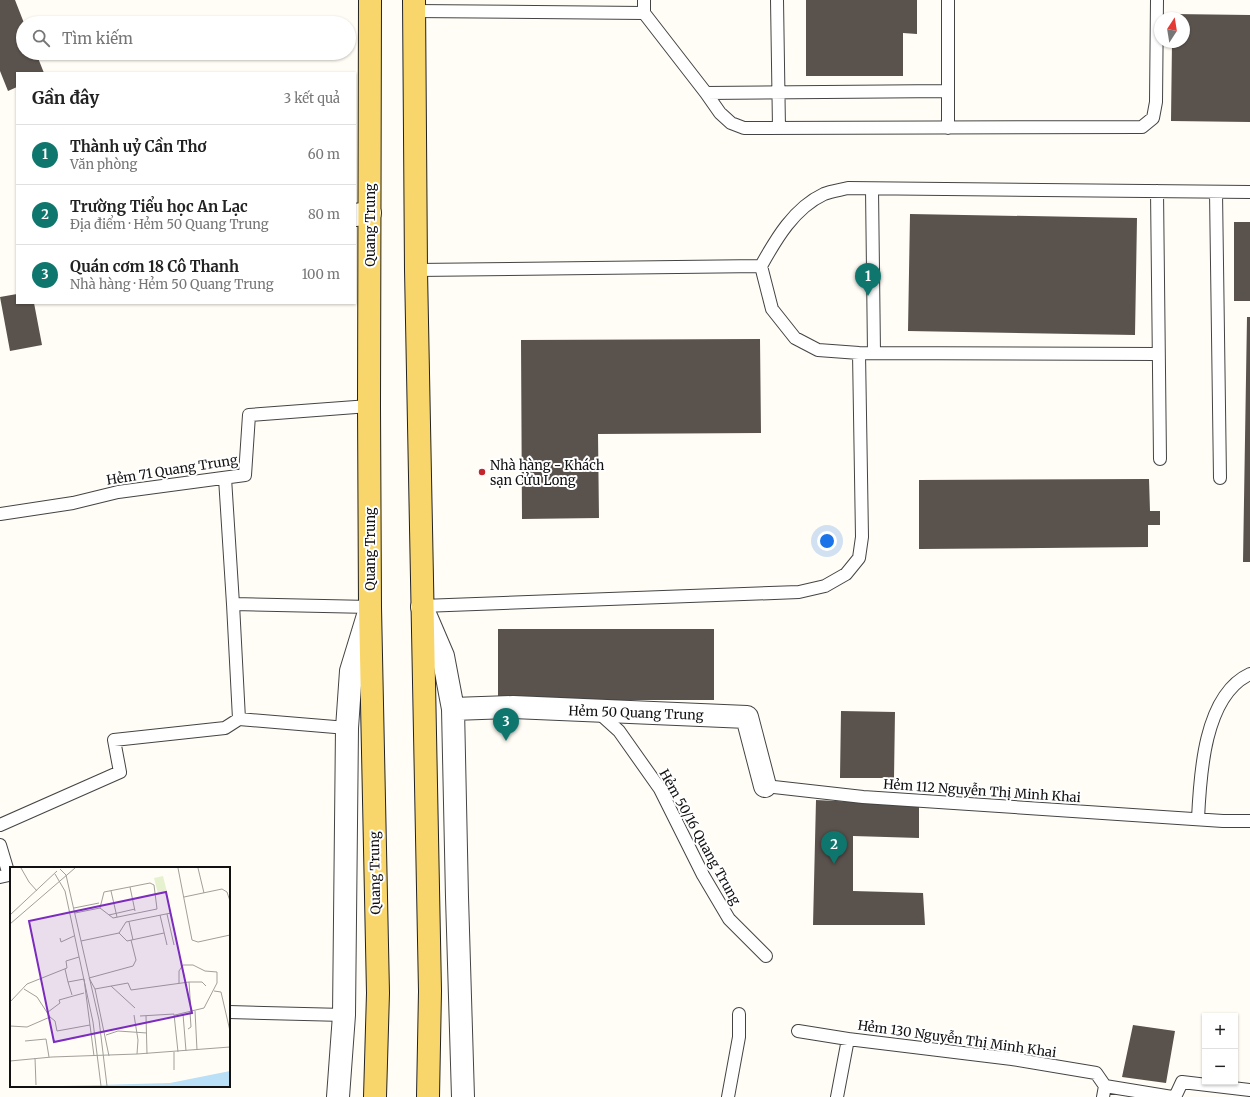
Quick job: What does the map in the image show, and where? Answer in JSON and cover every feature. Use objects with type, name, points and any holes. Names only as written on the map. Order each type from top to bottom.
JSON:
[{"type":"main road","name":"Quang Trung","points":[[370,0],[363,214],[369,406],[370,611],[378,993],[375,1097]]},
{"type":"main road","points":[[414,5],[416,270],[430,992],[428,1097]]},
{"type":"street","points":[[338,1097],[344,1015],[347,728],[351,671],[370,611]]},
{"type":"street","points":[[422,611],[443,656],[454,708],[463,1097]]},
{"type":"street","name":"Hẻm 50 Quang Trung","points":[[454,708],[513,707],[597,712],[748,717],[765,786]]},
{"type":"lane","points":[[644,0],[644,13],[720,113],[731,124],[744,128],[1142,127],[1153,118],[1156,102],[1156,0]]},
{"type":"lane","points":[[777,0],[779,128]]},
{"type":"lane","points":[[948,0],[948,128]]},
{"type":"lane","points":[[414,5],[644,13]]},
{"type":"lane","points":[[706,94],[948,91]]},
{"type":"lane","points":[[1158,354],[874,353],[818,350],[795,338],[772,309],[761,266],[778,236],[805,206],[824,194],[848,188],[1250,192]]},
{"type":"lane","points":[[872,189],[874,353]]},
{"type":"lane","points":[[1157,191],[1160,459]]},
{"type":"lane","points":[[1216,192],[1220,478]]},
{"type":"lane","points":[[416,270],[761,266]]},
{"type":"lane","points":[[422,611],[799,592],[825,586],[846,574],[859,558],[862,537],[859,352]]},
{"type":"lane","name":"Hẻm 71 Quang Trung","points":[[0,514],[73,503],[118,492],[245,475],[250,415],[369,406]]},
{"type":"lane","points":[[225,478],[239,719]]},
{"type":"lane","points":[[233,604],[370,611]]},
{"type":"lane","points":[[1198,819],[1200,777],[1216,710],[1232,686],[1250,674]]},
{"type":"lane","name":"Hẻm 50/16 Quang Trung","points":[[597,712],[619,731],[660,789],[702,875],[729,919],[766,956]]},
{"type":"lane","points":[[0,825],[120,772],[114,740],[225,728],[239,719],[347,728]]},
{"type":"lane","name":"Hẻm 112 Nguyễn Thị Minh Khai","points":[[765,786],[863,797],[1198,819],[1250,821]]},
{"type":"lane","points":[[0,846],[7,876]]},
{"type":"lane","points":[[230,1012],[344,1015]]},
{"type":"lane","points":[[728,1097],[739,1037],[739,1014]]},
{"type":"lane","name":"Hẻm 130 Nguyễn Thị Minh Khai","points":[[798,1031],[848,1039],[1012,1059],[1096,1073],[1104,1092],[1174,1097]]},
{"type":"lane","points":[[838,1097],[848,1039]]},
{"type":"lane","points":[[1174,1097],[1182,1082],[1246,1090]]},
{"type":"building","points":[[0,0],[15,0],[21,16],[16,16],[16,60],[39,60],[44,72],[16,72],[16,87],[8,91],[0,71]]},
{"type":"building","points":[[806,0],[917,0],[917,34],[903,33],[903,76],[806,76]]},
{"type":"building","points":[[1190,14],[1250,15],[1250,122],[1171,121],[1172,48],[1190,48]]},
{"type":"building","points":[[910,214],[1137,218],[1135,335],[908,331]]},
{"type":"building","points":[[1234,222],[1250,222],[1250,301],[1234,301]]},
{"type":"building","points":[[16,294],[16,304],[34,304],[42,345],[10,351],[0,297]]},
{"type":"building","points":[[1247,317],[1250,317],[1250,562],[1243,562]]},
{"type":"building","points":[[760,339],[761,433],[598,434],[599,518],[522,519],[521,340]]},
{"type":"building","points":[[1149,479],[1150,511],[1160,511],[1160,525],[1148,525],[1148,547],[919,549],[919,480]]},
{"type":"building","points":[[498,629],[714,629],[714,700],[498,700]]},
{"type":"building","points":[[841,711],[895,712],[894,778],[840,778]]},
{"type":"building","points":[[816,800],[919,805],[919,838],[853,836],[853,891],[923,893],[925,925],[813,925]]},
{"type":"building","points":[[1133,1025],[1175,1031],[1166,1083],[1122,1077]]},
{"type":"place","name":"Thành uỷ Cần Thơ","points":[[868,296]]},
{"type":"place","name":"Nhà hàng - Khách sạn Cửu Long","points":[[482,472]]},
{"type":"place","name":"Quán cơm 18 Cô Thanh","points":[[506,741]]},
{"type":"place","name":"Trường Tiểu học An Lạc","points":[[834,864]]}]
